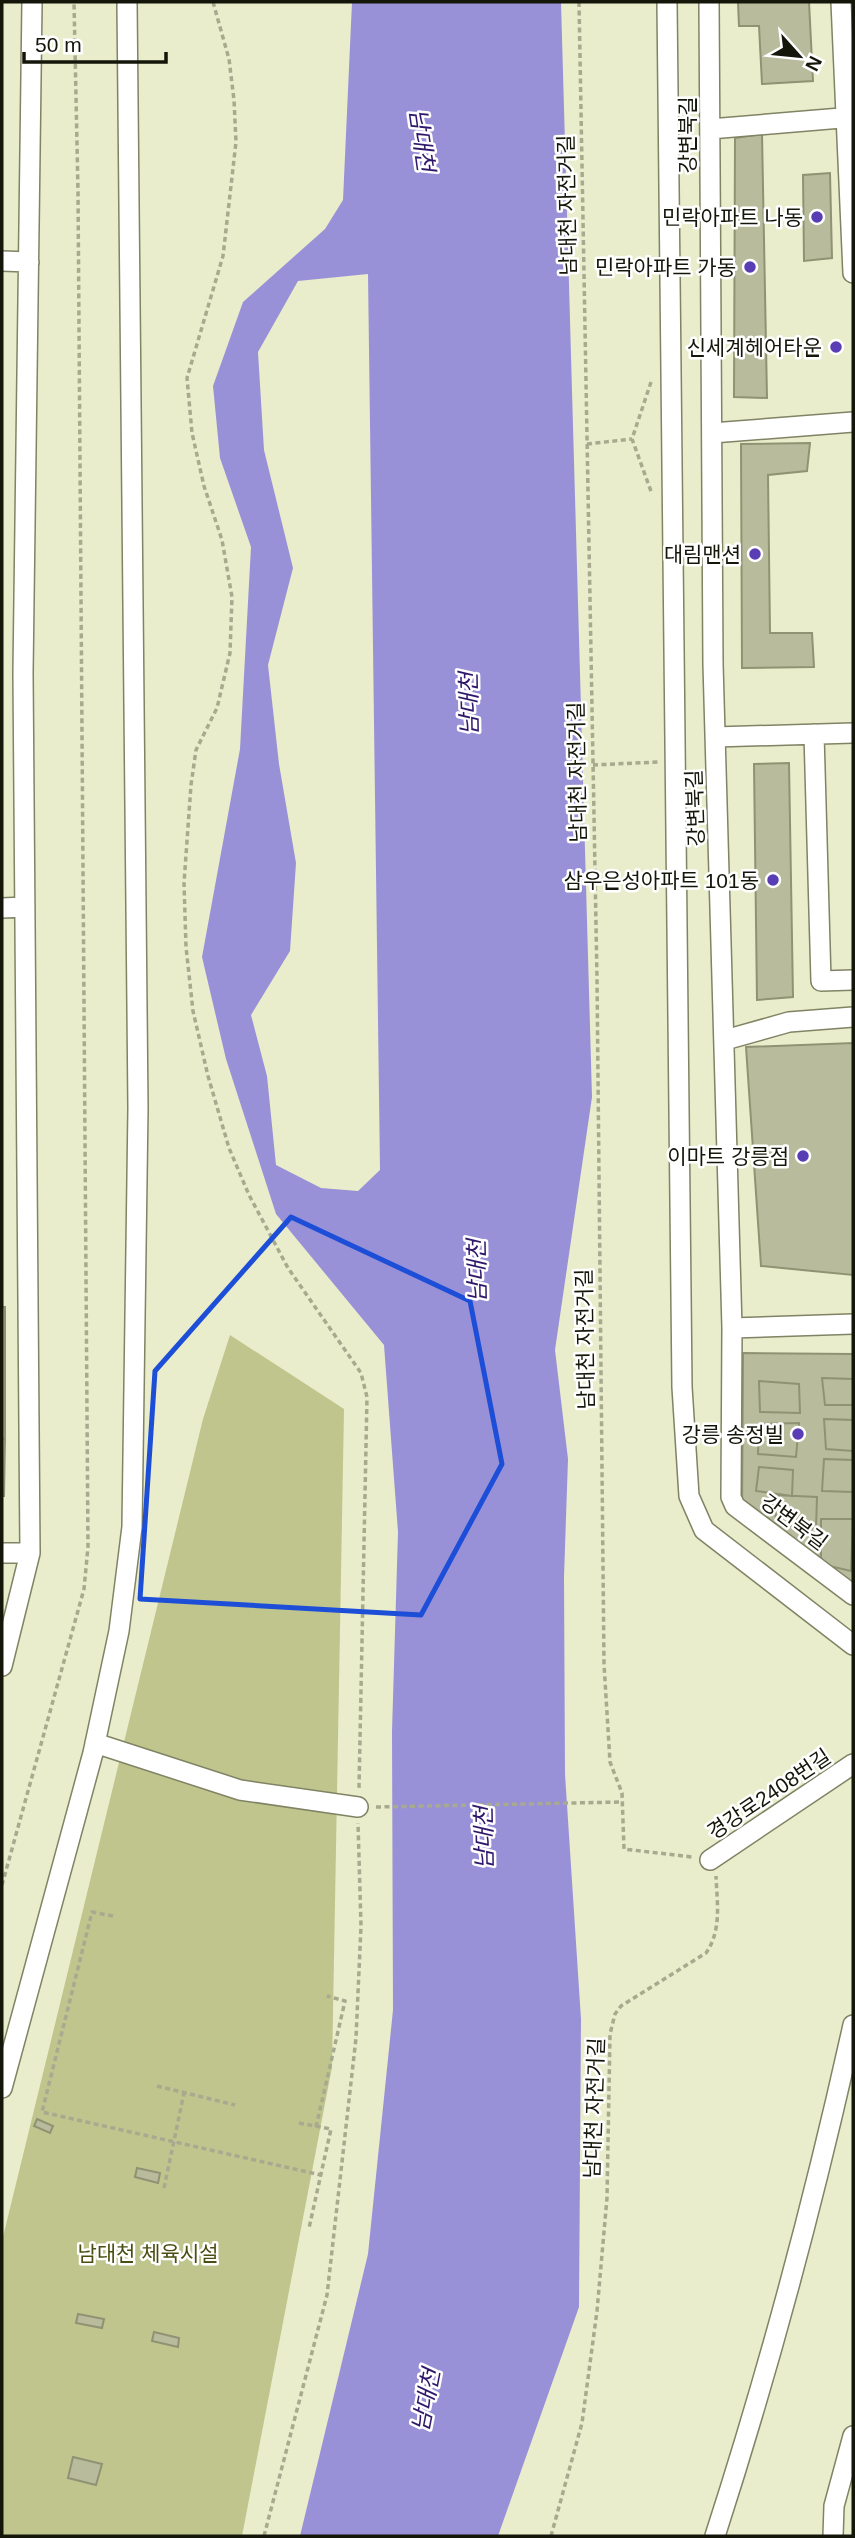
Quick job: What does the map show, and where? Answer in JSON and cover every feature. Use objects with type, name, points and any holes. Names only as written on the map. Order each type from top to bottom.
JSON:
[{"type":"street","points":[[2,1666],[30,1553],[23,673],[32,2]]},
{"type":"street","points":[[2,2088],[95,1743],[119,1631],[132,1527],[138,1108],[127,2]]},
{"type":"street","points":[[667,2],[682,1387],[689,1496],[704,1530],[853,1645]]},
{"type":"street","name":"강변북길","points":[[709,2],[715,737],[732,1328],[731,1497],[735,1506],[853,1595]]},
{"type":"street","points":[[841,2],[850,118],[853,273]]},
{"type":"street","points":[[710,129],[850,118]]},
{"type":"street","points":[[2,261],[29,262]]},
{"type":"street","points":[[712,433],[853,422]]},
{"type":"street","points":[[715,737],[853,733]]},
{"type":"street","points":[[814,734],[821,981],[853,980]]},
{"type":"street","points":[[2,908],[25,907]]},
{"type":"street","points":[[724,1040],[789,1022],[853,1017]]},
{"type":"street","points":[[732,1328],[853,1324]]},
{"type":"street","points":[[2,1553],[30,1553]]},
{"type":"street","points":[[95,1743],[240,1790],[358,1807]]},
{"type":"street","name":"경강로2408번길","points":[[710,1860],[853,1765]]},
{"type":"street","points":[[715,2536],[752,2422],[853,2025]]},
{"type":"street","points":[[832,2536],[834,2506],[853,2436]]},
{"type":"path","points":[[2,1885],[84,1589],[88,1547],[75,2]]},
{"type":"path","points":[[213,2],[229,60],[236,142],[223,256],[187,378],[192,433],[204,486],[222,540],[232,597],[230,653],[217,708],[196,750],[191,785],[184,883],[186,947],[193,1011],[229,1148],[248,1195],[288,1268],[361,1373],[367,1398],[358,1807],[361,1927],[356,2038],[327,2295],[264,2536]]},
{"type":"path","name":"남대천 자전거길","points":[[551,2536],[582,2423],[597,2311],[607,2198],[610,2034],[615,2014],[621,2006],[706,1953],[715,1941],[718,1924],[716,1870],[710,1860],[624,1849],[622,1793],[610,1762],[604,1664],[596,965],[579,2]]},
{"type":"path","points":[[587,444],[632,439]]},
{"type":"path","points":[[358,1807],[622,1802]]},
{"type":"path","points":[[113,1916],[92,1912],[42,2112],[321,2175]]},
{"type":"path","points":[[316,2127],[345,2001],[327,1996]]},
{"type":"path","points":[[157,2086],[235,2105]]},
{"type":"path","points":[[164,2188],[184,2093]]},
{"type":"path","points":[[299,2123],[331,2129],[309,2228]]},
{"type":"highlighted area","points":[[291,1217],[470,1301],[502,1464],[421,1615],[140,1599],[155,1371]]},
{"type":"green space","name":"남대천 체육시설","points":[[230,1335],[344,1409],[332,2067],[242,2536],[2,2536],[2,2241],[203,1419]]},
{"type":"water","name":"남대천","points":[[352,2],[561,2],[592,1097],[555,1350],[568,1459],[564,1577],[565,1774],[581,2019],[579,2307],[498,2536],[300,2536],[368,2254],[393,2010],[392,1731],[398,1532],[384,1345],[276,1214],[226,1059],[202,957],[240,749],[251,547],[220,458],[213,386],[243,302],[325,229],[343,200]],"holes":[[[368,274],[380,1170],[358,1191],[321,1188],[276,1165],[267,1076],[251,1015],[290,951],[296,863],[279,764],[268,665],[293,568],[264,450],[258,352],[298,281]]]},
{"type":"building","points":[[738,2],[809,2],[813,81],[762,84],[759,26],[739,26]]},
{"type":"building","name":"민락아파트 가동","points":[[762,134],[767,398],[734,397],[735,138]]},
{"type":"building","name":"민락아파트 나동","points":[[830,173],[832,258],[804,261],[803,175]]},
{"type":"building","name":"대림맨션","points":[[810,443],[807,471],[768,475],[770,633],[812,633],[814,667],[742,668],[741,444]]},
{"type":"building","name":"삼우은성아파트 101동","points":[[789,763],[793,997],[757,1000],[754,764]]},
{"type":"building","name":"이마트 강릉점","points":[[853,1043],[853,1275],[761,1266],[746,1047]]},
{"type":"building","points":[[2,1307],[5,1307],[5,1439],[2,1439]]},
{"type":"building","name":"강릉 송정빌","points":[[743,1353],[853,1354],[853,1592],[742,1515]]},
{"type":"building","points":[[822,1378],[853,1379],[853,1405],[825,1405]]},
{"type":"building","points":[[759,1381],[799,1384],[800,1413],[760,1412]]},
{"type":"building","points":[[824,1419],[853,1420],[853,1451],[826,1449]]},
{"type":"building","points":[[799,1423],[796,1457],[758,1454],[759,1424]]},
{"type":"building","points":[[2,1439],[5,1439],[4,1496],[2,1496]]},
{"type":"building","points":[[824,1459],[853,1460],[853,1492],[822,1491]]},
{"type":"building","points":[[759,1467],[793,1470],[792,1496],[756,1491]]},
{"type":"building","points":[[775,1495],[817,1497],[816,1529],[776,1525]]},
{"type":"building","points":[[821,1519],[853,1519],[851,1571],[821,1564]]},
{"type":"building","points":[[37,2119],[53,2126],[50,2133],[34,2126]]},
{"type":"building","points":[[137,2168],[160,2173],[158,2183],[135,2177]]},
{"type":"building","points":[[78,2314],[104,2319],[102,2328],[76,2323]]},
{"type":"building","points":[[154,2332],[179,2338],[178,2347],[152,2341]]},
{"type":"building","points":[[73,2457],[102,2464],[96,2485],[68,2478]]},
{"type":"place","name":"민락아파트 나동","points":[[817,217]]},
{"type":"place","name":"민락아파트 가동","points":[[750,267]]},
{"type":"place","name":"신세계헤어타운","points":[[836,347]]},
{"type":"place","name":"대림맨션","points":[[755,554]]},
{"type":"place","name":"삼우은성아파트 101동","points":[[773,880]]},
{"type":"place","name":"이마트 강릉점","points":[[803,1156]]},
{"type":"place","name":"강릉 송정빌","points":[[798,1434]]}]
